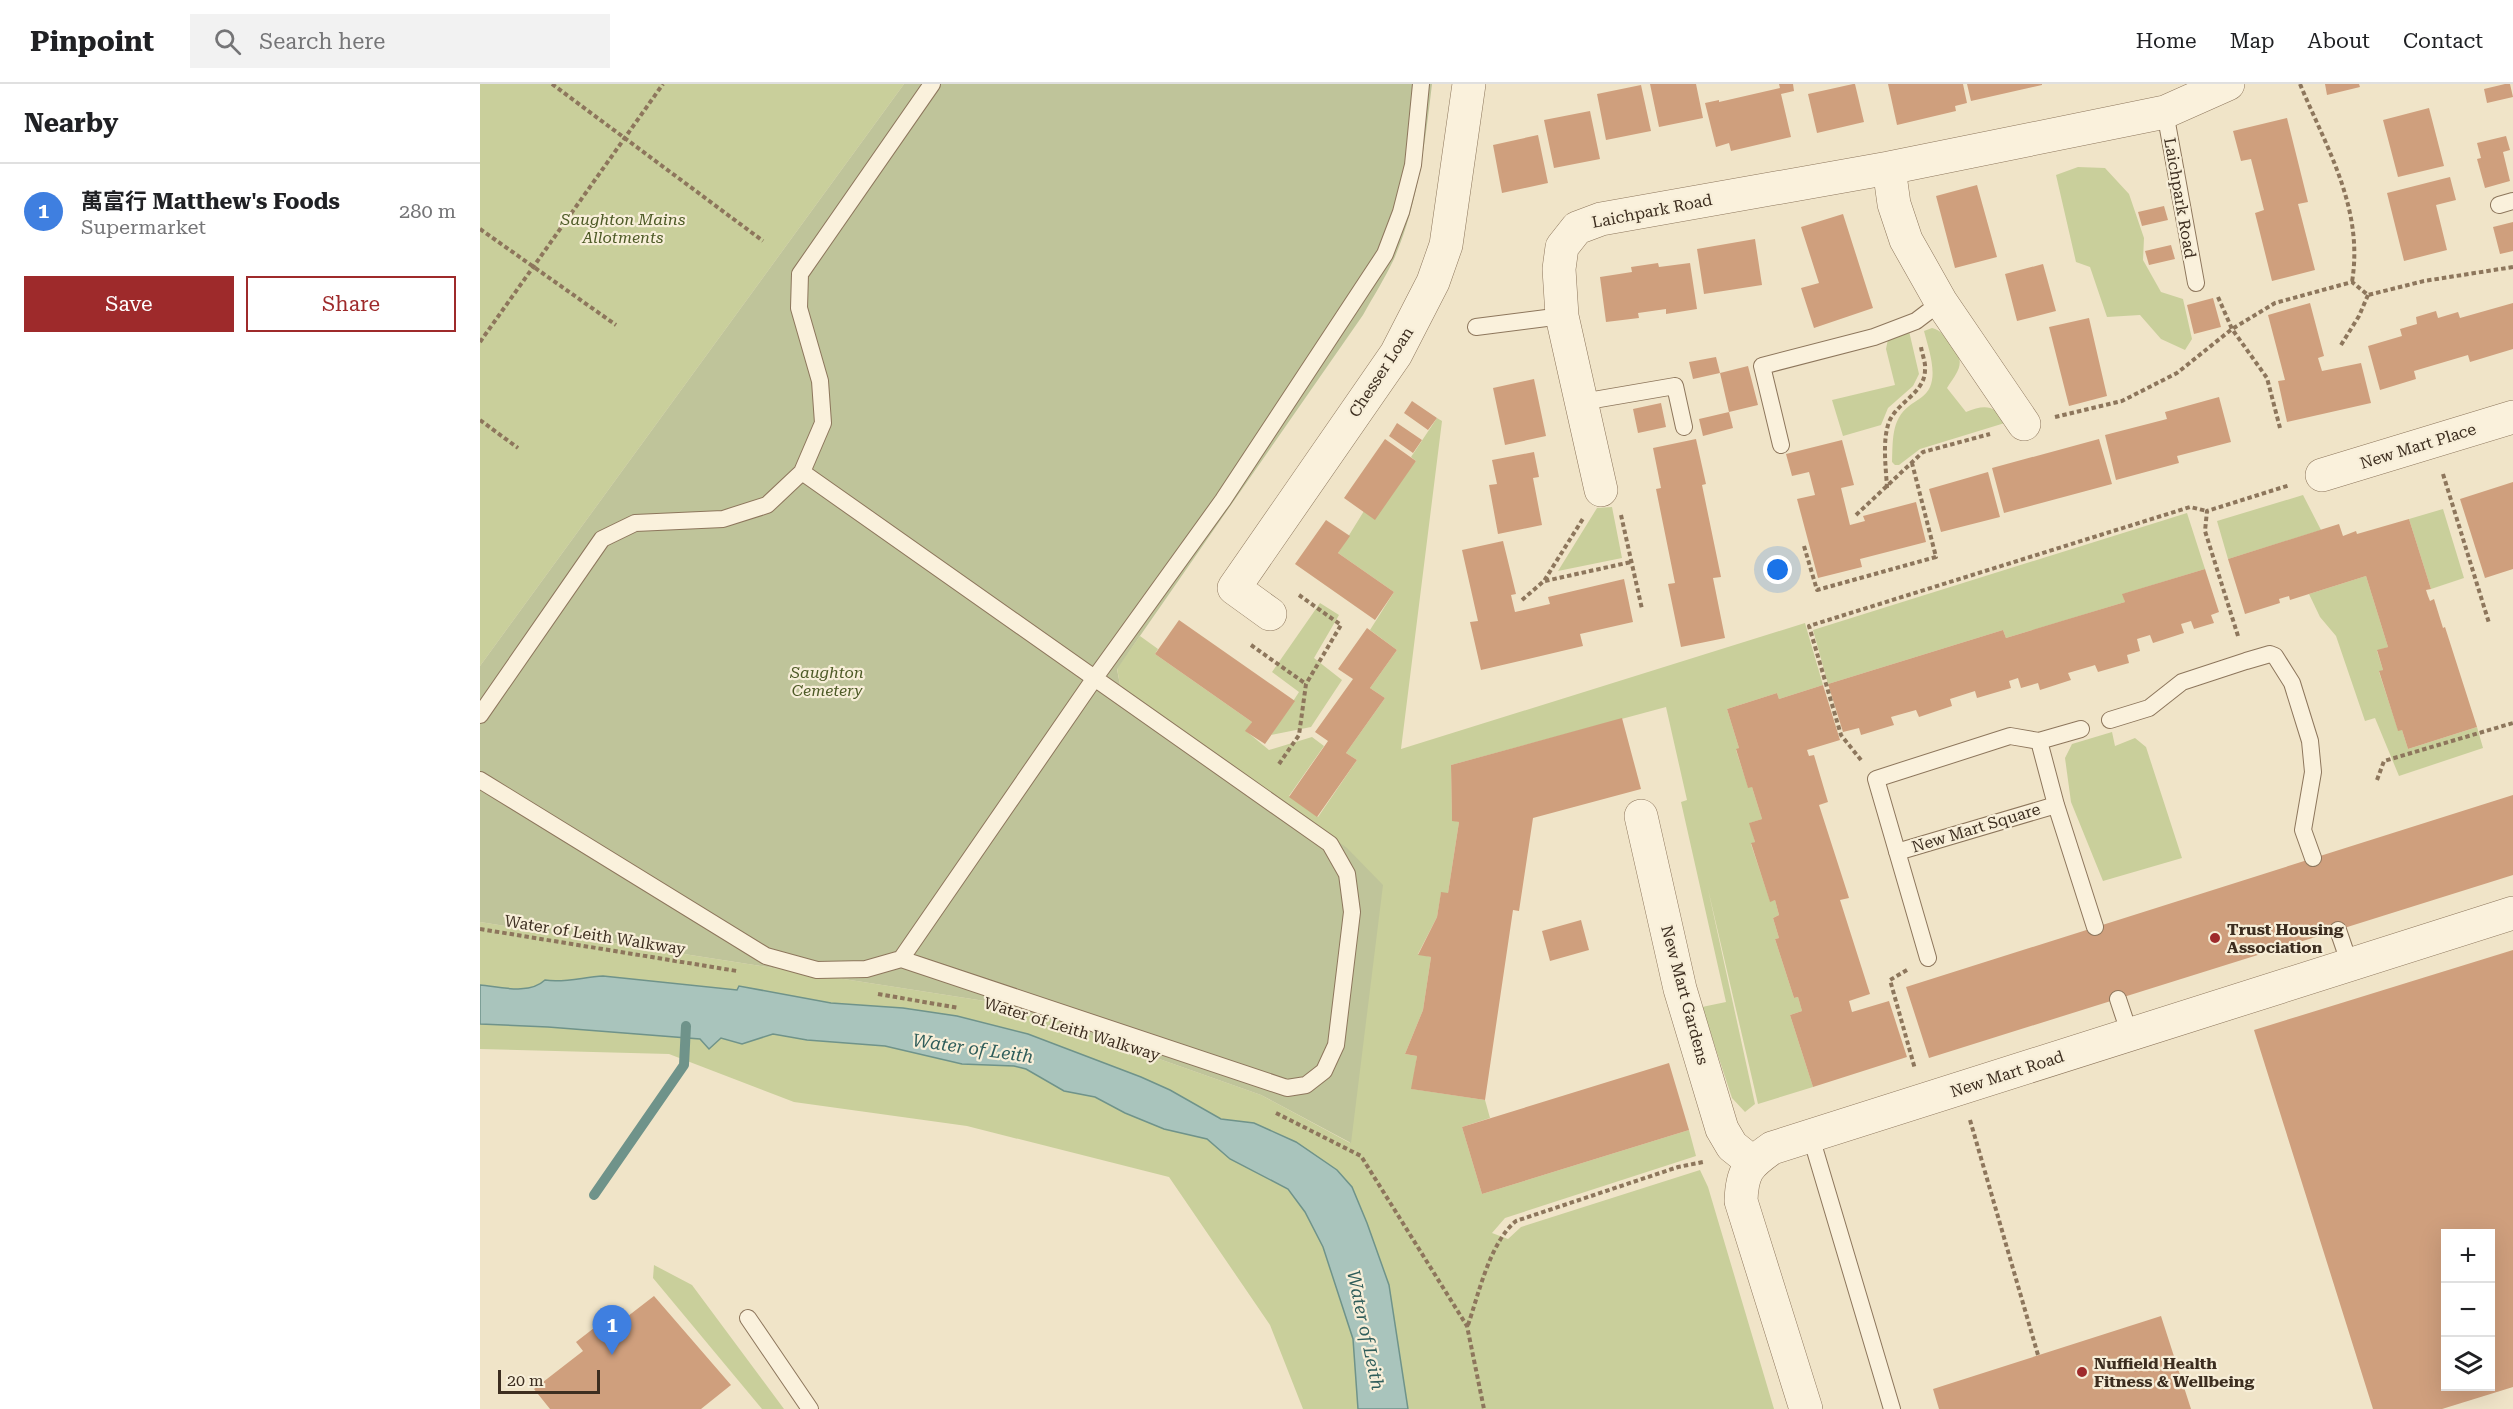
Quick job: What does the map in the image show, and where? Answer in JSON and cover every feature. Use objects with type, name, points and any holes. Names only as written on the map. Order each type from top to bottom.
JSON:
[{"type":"street","name":"Chesser Loan","points":[[1270,614],[1234,588],[1396,354],[1433,282],[1446,245],[1469,84]]},
{"type":"street","name":"Laichpark Road","points":[[1601,490],[1562,316],[1559,269],[1562,248],[1576,228],[1601,219],[1889,168],[2165,112],[2228,84]]},
{"type":"street","points":[[1889,168],[1894,204],[1928,311],[2024,424]]},
{"type":"street","name":"New Mart Place","points":[[2322,475],[2513,417]]},
{"type":"street","name":"New Mart Gardens","points":[[1641,816],[1680,989],[1722,1129],[1732,1146],[1752,1162]]},
{"type":"street","name":"New Mart Road","points":[[1752,1162],[1772,1148],[2513,913]]},
{"type":"street","points":[[1752,1162],[1742,1179],[1741,1201],[1806,1409]]},
{"type":"lane","points":[[480,715],[602,539],[635,523],[723,519],[767,504],[802,472],[823,423],[820,381],[799,308],[800,274],[932,84]]},
{"type":"lane","points":[[901,959],[1094,679],[1222,500],[1385,254],[1401,212],[1413,165],[1421,84]]},
{"type":"lane","name":"Laichpark Road","points":[[2165,112],[2196,283]]},
{"type":"lane","points":[[1781,446],[1762,366],[1874,338],[1928,311]]},
{"type":"lane","points":[[1476,327],[1562,316]]},
{"type":"lane","points":[[1582,402],[1675,386],[1684,427]]},
{"type":"lane","points":[[480,780],[766,956],[817,970],[866,969],[901,959],[1287,1088],[1306,1085],[1324,1071],[1336,1045],[1352,912],[1347,874],[1330,844],[802,472]]},
{"type":"lane","points":[[2110,720],[2149,708],[2182,682],[2270,654],[2275,656],[2292,684],[2310,741],[2313,772],[2303,830],[2313,858]]},
{"type":"lane","points":[[1876,779],[2010,736],[2039,741],[2081,729]]},
{"type":"lane","name":"New Mart Square","points":[[2039,741],[2056,805],[2095,927]]},
{"type":"lane","name":"New Mart Square","points":[[1876,779],[1929,958]]},
{"type":"lane","name":"New Mart Square","points":[[1897,852],[2056,805]]},
{"type":"lane","points":[[2338,930],[2350,964]]},
{"type":"lane","points":[[2118,999],[2130,1035]]},
{"type":"lane","points":[[1811,1137],[1892,1409]]},
{"type":"lane","points":[[748,1318],[810,1409]]},
{"type":"path","points":[[552,84],[762,241]]},
{"type":"path","points":[[480,342],[663,84]]},
{"type":"path","points":[[2300,84],[2346,193],[2354,226],[2355,265],[2352,282]]},
{"type":"path","points":[[480,229],[616,325]]},
{"type":"path","points":[[2368,294],[2424,280],[2513,267]]},
{"type":"path","points":[[2352,282],[2368,294]]},
{"type":"path","points":[[1856,515],[1923,452],[2024,424],[2122,401],[2177,373],[2232,329],[2275,303],[2352,282]]},
{"type":"path","points":[[2196,283],[2216,292],[2232,329],[2267,378],[2280,428]]},
{"type":"path","points":[[2341,345],[2359,316],[2368,294]]},
{"type":"path","points":[[1887,488],[1888,426],[1901,404],[1919,389],[1926,370],[1928,311]]},
{"type":"path","points":[[480,420],[518,448]]},
{"type":"path","points":[[2434,442],[2489,623]]},
{"type":"path","points":[[1804,546],[1817,590],[1936,557],[1912,462]]},
{"type":"path","points":[[1876,779],[1841,735],[1809,626],[2190,507],[2207,511],[2322,475]]},
{"type":"path","points":[[1522,600],[1544,581],[1601,490],[1618,499],[1642,609]]},
{"type":"path","points":[[2207,511],[2205,531],[2246,661]]},
{"type":"path","points":[[1544,581],[1631,562]]},
{"type":"path","points":[[1279,764],[1299,735],[1306,684],[1341,625],[1295,593]]},
{"type":"path","points":[[2377,780],[2384,761],[2513,723]]},
{"type":"path","name":"Water of Leith Walkway","points":[[480,929],[738,971]]},
{"type":"path","points":[[1924,1101],[1890,980],[1929,958]]},
{"type":"path","name":"Water of Leith Walkway","points":[[867,992],[960,1008]]},
{"type":"path","points":[[1960,1089],[2038,1355]]},
{"type":"path","points":[[1269,1110],[1361,1156],[1467,1326],[1484,1409]]},
{"type":"path","points":[[1467,1326],[1497,1245],[1504,1231],[1516,1221],[1678,1167],[1701,1162],[1752,1162]]},
{"type":"green space","name":"Saughton Mains Allotments","points":[[480,84],[904,84],[480,666]]},
{"type":"green space","name":"Saughton Cemetery","points":[[904,84],[1432,84],[1415,195],[1402,238],[1387,273],[1363,315],[1117,669],[1120,685],[1347,848],[1383,885],[1351,1143],[1261,1095],[1004,1004],[480,922],[480,666]]},
{"type":"green space","points":[[2078,167],[2105,168],[2129,194],[2144,238],[2143,260],[2161,292],[2183,299],[2192,339],[2185,350],[2161,339],[2140,315],[2107,317],[2090,267],[2076,262],[2056,175]]},
{"type":"green space","points":[[1932,328],[1942,334],[1958,356],[1960,361],[1958,371],[1947,388],[1966,412],[1984,407],[1994,409],[2008,422],[1920,449],[1899,465],[1895,465],[1892,462],[1896,424],[1903,412],[1926,393],[1932,381],[1931,359],[1924,331]]},
{"type":"green space","points":[[1909,331],[1919,374],[1913,386],[1888,408],[1881,425],[1843,436],[1832,400],[1895,385],[1886,349],[1888,339]]},
{"type":"green space","points":[[1437,418],[1442,421],[1401,749],[1805,623],[1823,685],[1779,699],[1777,693],[1727,709],[1739,748],[1736,750],[1748,787],[1752,787],[1762,819],[1750,823],[1755,842],[1751,844],[1770,901],[1775,900],[1779,915],[1773,918],[1779,938],[1775,939],[1794,998],[1798,997],[1802,1011],[1790,1015],[1813,1087],[1758,1104],[1708,889],[1755,1104],[1745,1112],[1732,1098],[1702,1007],[1726,1002],[1681,802],[1687,800],[1666,707],[1451,765],[1452,820],[1459,822],[1448,893],[1441,893],[1437,917],[1418,954],[1431,957],[1423,1010],[1405,1054],[1417,1056],[1412,1089],[1485,1100],[1490,1118],[1462,1127],[1482,1194],[1689,1130],[1696,1156],[1505,1218],[1492,1233],[1508,1239],[1521,1227],[1700,1170],[1708,1187],[1774,1409],[1303,1409],[1270,1325],[1169,1177],[967,1126],[794,1102],[669,1054],[480,1049],[480,922],[1004,1004],[1261,1095],[1350,1143],[1120,685],[1117,668],[1140,636],[1158,649],[1155,654],[1252,722],[1246,731],[1269,750],[1312,737],[1324,746],[1289,796],[1318,817],[1357,760],[1346,753],[1385,698],[1370,688],[1397,650],[1370,630],[1394,592],[1338,553],[1364,511],[1416,461],[1411,457]]},
{"type":"green space","points":[[2303,495],[2321,530],[2228,559],[2217,521]]},
{"type":"green space","points":[[1612,507],[1622,558],[1558,571],[1597,508]]},
{"type":"green space","points":[[2443,509],[2464,578],[2431,589],[2409,519]]},
{"type":"green space","points":[[2187,513],[2205,569],[2123,594],[2125,602],[2006,638],[2003,630],[1828,684],[1813,630]]},
{"type":"green space","points":[[2366,576],[2388,647],[2377,651],[2383,670],[2379,672],[2398,730],[2402,730],[2408,749],[2477,727],[2483,748],[2399,776],[2375,718],[2365,721],[2336,636],[2320,617],[2309,594]]},
{"type":"green space","points":[[1320,603],[1339,615],[1314,658],[1342,680],[1311,727],[1271,735],[1299,692],[1272,672]]},
{"type":"green space","points":[[2112,732],[2115,746],[2135,738],[2146,747],[2182,858],[2103,881],[2071,802],[2065,758],[2072,744]]},
{"type":"green space","points":[[654,1265],[692,1285],[784,1409],[762,1409],[653,1278]]},
{"type":"water","name":"Water of Leith","points":[[603,976],[737,990],[739,986],[831,1003],[903,1008],[957,1016],[1028,1034],[1141,1077],[1170,1090],[1221,1119],[1254,1123],[1296,1142],[1337,1170],[1352,1187],[1389,1285],[1408,1409],[1358,1409],[1353,1339],[1323,1247],[1305,1212],[1288,1189],[1230,1159],[1207,1139],[1164,1129],[1125,1113],[1095,1097],[1064,1091],[1026,1069],[1014,1066],[962,1064],[885,1046],[807,1040],[773,1034],[742,1044],[721,1038],[709,1049],[700,1039],[480,1024],[480,985],[523,989],[538,985],[545,980]]},
{"type":"building","points":[[1650,84],[1696,84],[1703,118],[1659,127]]},
{"type":"building","points":[[1779,84],[1793,84],[1794,91],[1781,94],[1791,137],[1731,151],[1729,143],[1716,147],[1705,103],[1780,88]]},
{"type":"building","points":[[1855,84],[1864,122],[1817,133],[1808,94]]},
{"type":"building","points":[[1888,84],[1963,84],[1967,103],[1955,106],[1956,111],[1897,125]]},
{"type":"building","points":[[1967,84],[2042,84],[2042,85],[1971,101]]},
{"type":"building","points":[[2325,84],[2359,84],[2360,87],[2327,95]]},
{"type":"building","points":[[2510,84],[2513,97],[2487,103],[2484,89]]},
{"type":"building","points":[[1641,85],[1651,131],[1606,140],[1597,94]]},
{"type":"building","points":[[2429,108],[2444,166],[2398,177],[2383,120]]},
{"type":"building","points":[[1590,111],[1600,159],[1554,168],[1544,120]]},
{"type":"building","points":[[2287,118],[2308,202],[2298,204],[2315,270],[2272,281],[2255,213],[2264,210],[2251,159],[2241,161],[2233,131]]},
{"type":"building","points":[[1538,135],[1548,183],[1502,193],[1493,145]]},
{"type":"building","points":[[2506,136],[2510,150],[2503,152],[2510,181],[2485,188],[2477,159],[2481,158],[2477,143]]},
{"type":"building","points":[[2450,177],[2456,200],[2436,205],[2447,250],[2404,261],[2387,193]]},
{"type":"building","points":[[1977,185],[1997,257],[1955,268],[1936,196]]},
{"type":"building","points":[[2164,206],[2168,220],[2142,226],[2138,212]]},
{"type":"building","points":[[1843,214],[1873,308],[1814,328],[1801,288],[1819,283],[1801,227]]},
{"type":"building","points":[[2513,222],[2513,251],[2500,254],[2493,227]]},
{"type":"building","points":[[1755,239],[1762,285],[1704,294],[1697,249]]},
{"type":"building","points":[[2171,245],[2175,259],[2149,265],[2145,251]]},
{"type":"building","points":[[1658,263],[1659,267],[1690,263],[1697,309],[1666,314],[1666,309],[1638,313],[1639,318],[1606,322],[1600,277],[1632,272],[1631,267]]},
{"type":"building","points":[[2043,264],[2056,311],[2017,321],[2005,274]]},
{"type":"building","points":[[2213,298],[2221,327],[2194,334],[2187,305]]},
{"type":"building","points":[[2310,303],[2324,356],[2318,358],[2322,371],[2361,363],[2371,403],[2287,422],[2278,381],[2285,380],[2268,315]]},
{"type":"building","points":[[2513,303],[2513,349],[2470,362],[2468,355],[2414,371],[2416,379],[2380,390],[2368,346],[2402,336],[2400,329],[2417,324],[2416,317],[2436,311],[2438,318],[2458,312],[2460,318]]},
{"type":"building","points":[[2089,318],[2107,396],[2069,406],[2049,327]]},
{"type":"building","points":[[1716,357],[1720,373],[1693,379],[1689,362]]},
{"type":"building","points":[[1748,366],[1758,405],[1729,412],[1720,373]]},
{"type":"building","points":[[1534,379],[1546,436],[1505,445],[1493,388]]},
{"type":"building","points":[[2219,397],[2231,442],[2177,456],[2179,463],[2116,480],[2105,435],[2167,419],[2165,412]]},
{"type":"building","points":[[1412,401],[1437,418],[1428,430],[1404,413]]},
{"type":"building","points":[[1661,403],[1666,427],[1638,433],[1633,409]]},
{"type":"building","points":[[1729,412],[1733,428],[1703,436],[1699,419]]},
{"type":"building","points":[[1397,423],[1422,440],[1413,453],[1389,436]]},
{"type":"building","points":[[1385,439],[1416,461],[1375,520],[1344,498]]},
{"type":"building","points":[[1696,439],[1706,484],[1702,485],[1721,577],[1713,578],[1725,638],[1681,647],[1668,584],[1675,583],[1656,489],[1661,488],[1653,448]]},
{"type":"building","points":[[2099,439],[2112,484],[2004,513],[1992,468]]},
{"type":"building","points":[[1842,440],[1854,485],[1841,488],[1850,525],[1865,521],[1863,516],[1916,502],[1926,542],[1860,559],[1862,567],[1818,578],[1797,499],[1815,495],[1809,472],[1792,476],[1786,454]]},
{"type":"building","points":[[1534,452],[1539,477],[1533,478],[1542,525],[1498,534],[1489,485],[1497,484],[1492,460]]},
{"type":"building","points":[[1988,472],[2000,517],[1941,532],[1929,489]]},
{"type":"building","points":[[2513,482],[2513,569],[2485,578],[2460,499]]},
{"type":"building","points":[[2409,519],[2431,589],[2426,590],[2430,601],[2434,599],[2443,628],[2445,627],[2477,727],[2408,749],[2402,730],[2398,731],[2379,671],[2383,670],[2377,650],[2388,647],[2366,576],[2290,600],[2289,596],[2279,599],[2280,603],[2245,614],[2228,559],[2339,524],[2343,536]]},
{"type":"building","points":[[1326,520],[1350,536],[1338,553],[1394,592],[1375,620],[1295,564]]},
{"type":"building","points":[[1503,541],[1516,594],[1511,595],[1515,612],[1550,604],[1548,597],[1624,579],[1633,622],[1580,634],[1583,646],[1481,670],[1470,622],[1478,621],[1462,550]]},
{"type":"building","points":[[2205,569],[2219,612],[2211,615],[2214,623],[2194,629],[2191,621],[2181,624],[2184,633],[2153,643],[2150,635],[2137,639],[2140,651],[2127,655],[2129,663],[2098,672],[2095,665],[2068,673],[2071,680],[2040,690],[2038,683],[2021,688],[2018,678],[2009,681],[2011,688],[1977,698],[1975,691],[1950,699],[1952,706],[1919,717],[1916,710],[1891,717],[1894,725],[1861,735],[1859,728],[1843,732],[1828,684],[2003,630],[2006,638],[2125,602],[2122,594]]},
{"type":"building","points":[[1179,620],[1295,701],[1265,744],[1245,731],[1252,722],[1155,654]]},
{"type":"building","points":[[1367,628],[1397,650],[1370,688],[1385,698],[1346,753],[1357,760],[1317,817],[1289,797],[1328,741],[1315,732],[1353,679],[1338,669]]},
{"type":"building","points":[[1823,685],[1840,740],[1807,750],[1809,756],[1814,755],[1828,802],[1819,805],[1849,898],[1840,900],[1870,994],[1849,1001],[1852,1012],[1889,1001],[1907,1057],[1813,1087],[1790,1015],[1802,1011],[1798,997],[1794,998],[1775,939],[1779,938],[1773,918],[1779,915],[1775,900],[1770,902],[1751,843],[1755,842],[1749,823],[1762,819],[1752,787],[1748,788],[1727,709],[1777,693],[1779,699]]},
{"type":"building","points":[[1622,718],[1641,789],[1533,818],[1519,911],[1513,910],[1485,1100],[1411,1089],[1417,1056],[1405,1054],[1423,1010],[1431,957],[1418,955],[1437,917],[1441,892],[1448,893],[1459,822],[1452,821],[1451,765]]},
{"type":"building","points":[[2513,795],[2513,875],[1929,1058],[1906,987]]},
{"type":"building","points":[[1581,920],[1589,950],[1550,961],[1542,931]]},
{"type":"building","points":[[2513,950],[2513,1387],[2442,1409],[2373,1409],[2254,1030]]},
{"type":"building","points":[[1669,1063],[1689,1130],[1482,1194],[1462,1127]]},
{"type":"building","points":[[654,1296],[731,1385],[701,1409],[550,1409],[534,1389],[583,1351],[576,1342],[603,1321],[610,1330]]},
{"type":"building","name":"Nuffield Health Fitness & Wellbeing","points":[[2161,1316],[2191,1409],[1939,1409],[1933,1389]]},
{"type":"waterway","points":[[594,1195],[684,1065],[686,1026]]},
{"type":"place","name":"Trust Housing Association","points":[[2215,938]]},
{"type":"place","name":"萬富行 Matthew's Foods","points":[[612,1355]]},
{"type":"place","name":"Nuffield Health Fitness & Wellbeing","points":[[2082,1372]]}]
